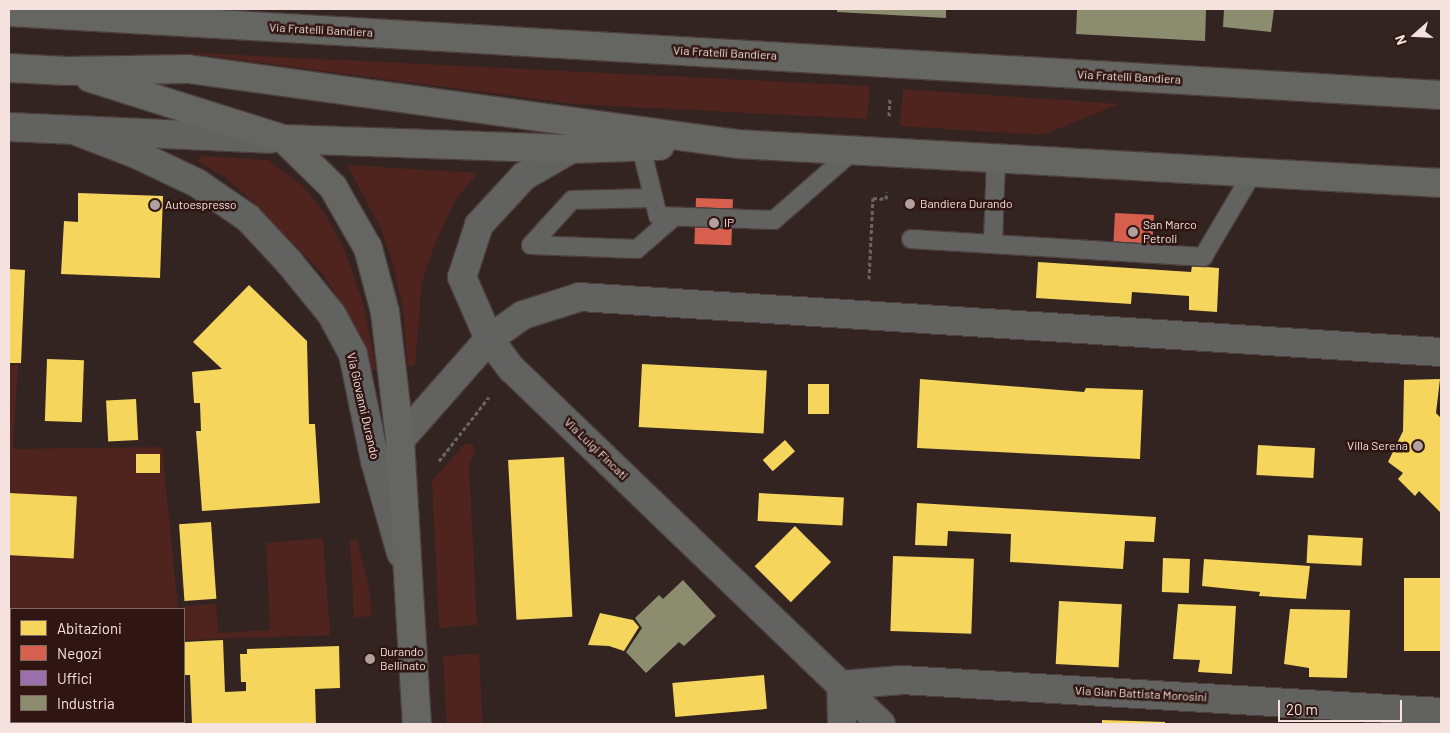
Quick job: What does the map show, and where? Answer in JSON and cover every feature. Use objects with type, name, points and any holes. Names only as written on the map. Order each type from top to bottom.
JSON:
[{"type":"main road","name":"Via Fratelli Bandiera","points":[[9,12],[1441,95]]},
{"type":"main road","points":[[9,68],[67,71],[188,68],[737,144]]},
{"type":"main road","points":[[67,71],[284,139],[571,149],[737,144],[1441,183]]},
{"type":"main road","name":"Via Giovanni Durando","points":[[284,139],[333,187],[368,248],[385,312],[400,440],[417,724]]},
{"type":"street","points":[[9,127],[284,139]]},
{"type":"street","name":"Via Giovanni Durando","points":[[76,131],[136,154],[197,183],[248,218],[289,262],[332,315],[352,354],[375,460],[409,580]]},
{"type":"street","name":"Via Luigi Fincati","points":[[571,149],[524,176],[479,225],[462,277],[489,339],[512,369],[881,724]]},
{"type":"street","points":[[400,440],[489,339],[523,315],[580,297],[1441,352]]},
{"type":"street","name":"Via Gian Battista Morosini","points":[[842,685],[902,680],[1441,712]]},
{"type":"street","points":[[842,685],[842,724]]},
{"type":"lane","points":[[641,147],[658,216],[774,220],[854,150]]},
{"type":"lane","points":[[993,244],[996,158]]},
{"type":"lane","points":[[911,239],[1203,257],[1253,172]]},
{"type":"lane","points":[[653,198],[572,200],[531,245],[637,250],[674,217]]},
{"type":"path","points":[[889,119],[891,93]]},
{"type":"path","points":[[869,287],[873,198],[886,199],[886,192]]},
{"type":"shaded area","points":[[178,52],[870,86],[867,119],[574,104]]},
{"type":"shaded area","points":[[903,89],[1119,104],[1043,135],[900,126]]},
{"type":"shaded area","points":[[201,156],[268,160],[303,186],[326,215],[345,251],[364,306],[376,370],[368,372],[355,325],[323,274],[252,201],[225,177],[198,162]]},
{"type":"shaded area","points":[[347,165],[478,173],[456,199],[434,246],[422,282],[415,365],[408,366],[402,303],[391,258],[381,229]]},
{"type":"shaded area","points":[[9,365],[18,365],[13,449],[162,447],[178,608],[10,608],[9,633],[9,555],[74,558],[77,497],[9,493]]},
{"type":"shaded area","points":[[465,444],[473,445],[475,450],[469,465],[477,625],[439,628],[432,481]]},
{"type":"shaded area","points":[[323,538],[330,635],[186,640],[185,608],[183,606],[216,604],[218,633],[270,630],[266,543]]},
{"type":"shaded area","points":[[350,540],[357,540],[370,593],[371,616],[354,618]]},
{"type":"shaded area","points":[[479,654],[483,724],[447,724],[443,656]]},
{"type":"building: Abitazioni","points":[[78,193],[163,196],[160,278],[61,274],[64,221],[78,222]]},
{"type":"building: Abitazioni","points":[[1038,262],[1191,272],[1192,266],[1219,268],[1217,312],[1189,310],[1189,296],[1132,292],[1131,304],[1036,298]]},
{"type":"building: Abitazioni","points":[[9,269],[25,270],[21,363],[9,363]]},
{"type":"building: Abitazioni","points":[[249,285],[307,341],[309,424],[315,424],[320,503],[202,511],[196,431],[201,431],[200,403],[194,403],[192,372],[222,369],[193,342]]},
{"type":"building: Abitazioni","points":[[47,359],[84,360],[82,422],[45,421]]},
{"type":"building: Abitazioni","points":[[642,364],[767,371],[764,433],[639,427]]},
{"type":"building: Abitazioni","points":[[920,379],[1084,392],[1086,388],[1143,390],[1140,459],[917,448]]},
{"type":"building: Abitazioni","name":"Villa Serena","points":[[1440,379],[1436,413],[1441,418],[1441,513],[1419,491],[1415,496],[1398,479],[1403,473],[1388,462],[1403,431],[1404,380]]},
{"type":"building: Abitazioni","points":[[808,384],[829,384],[829,414],[808,414]]},
{"type":"building: Abitazioni","points":[[136,399],[138,440],[108,442],[106,401]]},
{"type":"building: Abitazioni","points":[[785,440],[795,451],[773,471],[763,460]]},
{"type":"building: Abitazioni","points":[[1258,445],[1315,448],[1313,478],[1256,475]]},
{"type":"building: Abitazioni","points":[[136,454],[160,454],[160,473],[136,473]]},
{"type":"building: Abitazioni","points":[[564,457],[572,617],[516,620],[508,460]]},
{"type":"building: Abitazioni","points":[[9,493],[77,497],[74,558],[9,555]]},
{"type":"building: Abitazioni","points":[[759,493],[844,497],[842,525],[758,521]]},
{"type":"building: Abitazioni","points":[[917,503],[1156,517],[1154,542],[1125,541],[1123,569],[1010,562],[1011,534],[948,531],[947,546],[915,545]]},
{"type":"building: Abitazioni","points":[[211,522],[216,599],[184,601],[179,524]]},
{"type":"building: Abitazioni","points":[[795,526],[831,562],[791,602],[755,566]]},
{"type":"building: Abitazioni","points":[[1308,535],[1363,538],[1361,566],[1307,563]]},
{"type":"building: Abitazioni","points":[[893,556],[974,559],[971,634],[890,631]]},
{"type":"building: Abitazioni","points":[[1163,558],[1190,559],[1189,593],[1162,592]]},
{"type":"building: Abitazioni","points":[[1204,559],[1310,566],[1306,599],[1259,596],[1260,592],[1202,586]]},
{"type":"building: Abitazioni","points":[[1404,578],[1441,578],[1441,651],[1404,651]]},
{"type":"building: Abitazioni","points":[[1059,601],[1122,604],[1119,667],[1056,664]]},
{"type":"building: Abitazioni","points":[[1178,604],[1236,606],[1232,674],[1198,672],[1200,660],[1173,659]]},
{"type":"building: Abitazioni","points":[[1290,609],[1350,610],[1347,678],[1309,677],[1309,668],[1284,664]]},
{"type":"building: Abitazioni","points":[[600,613],[633,620],[639,627],[624,651],[609,646],[588,645]]},
{"type":"building: Abitazioni","points":[[223,640],[225,692],[246,691],[246,682],[241,682],[240,654],[247,654],[247,649],[339,646],[340,688],[315,689],[316,724],[192,724],[190,675],[185,675],[185,642]]},
{"type":"building: Abitazioni","points":[[764,675],[767,709],[675,717],[672,683]]},
{"type":"building: Abitazioni","points":[[1102,720],[1165,722],[1165,724],[1102,724]]},
{"type":"building: Abitazioni","points":[[116,723],[175,723],[175,724]]},
{"type":"building: Negozi","points":[[696,198],[733,199],[731,245],[694,244]]},
{"type":"building: Negozi","points":[[1115,213],[1154,215],[1152,252],[1113,250]]},
{"type":"building: Uffici","points":[[10,691],[10,723],[57,723],[57,724],[9,724]]},
{"type":"building: Industria","points":[[837,9],[946,9],[946,18],[837,12]]},
{"type":"building: Industria","points":[[1077,9],[1206,9],[1205,41],[1076,34]]},
{"type":"building: Industria","points":[[1224,9],[1274,9],[1271,32],[1223,27]]},
{"type":"building: Industria","points":[[683,580],[716,616],[684,646],[679,642],[646,673],[626,652],[642,628],[635,618],[659,595],[663,599]]},
{"type":"place","name":"Bandiera Durando","points":[[910,204]]},
{"type":"place","name":"Autoespresso","points":[[155,205]]},
{"type":"place","name":"IP","points":[[714,223]]},
{"type":"place","name":"San Marco Petroli","points":[[1133,232]]},
{"type":"place","name":"Villa Serena","points":[[1418,446]]},
{"type":"place","name":"Durando Bellinato","points":[[370,659]]}]
